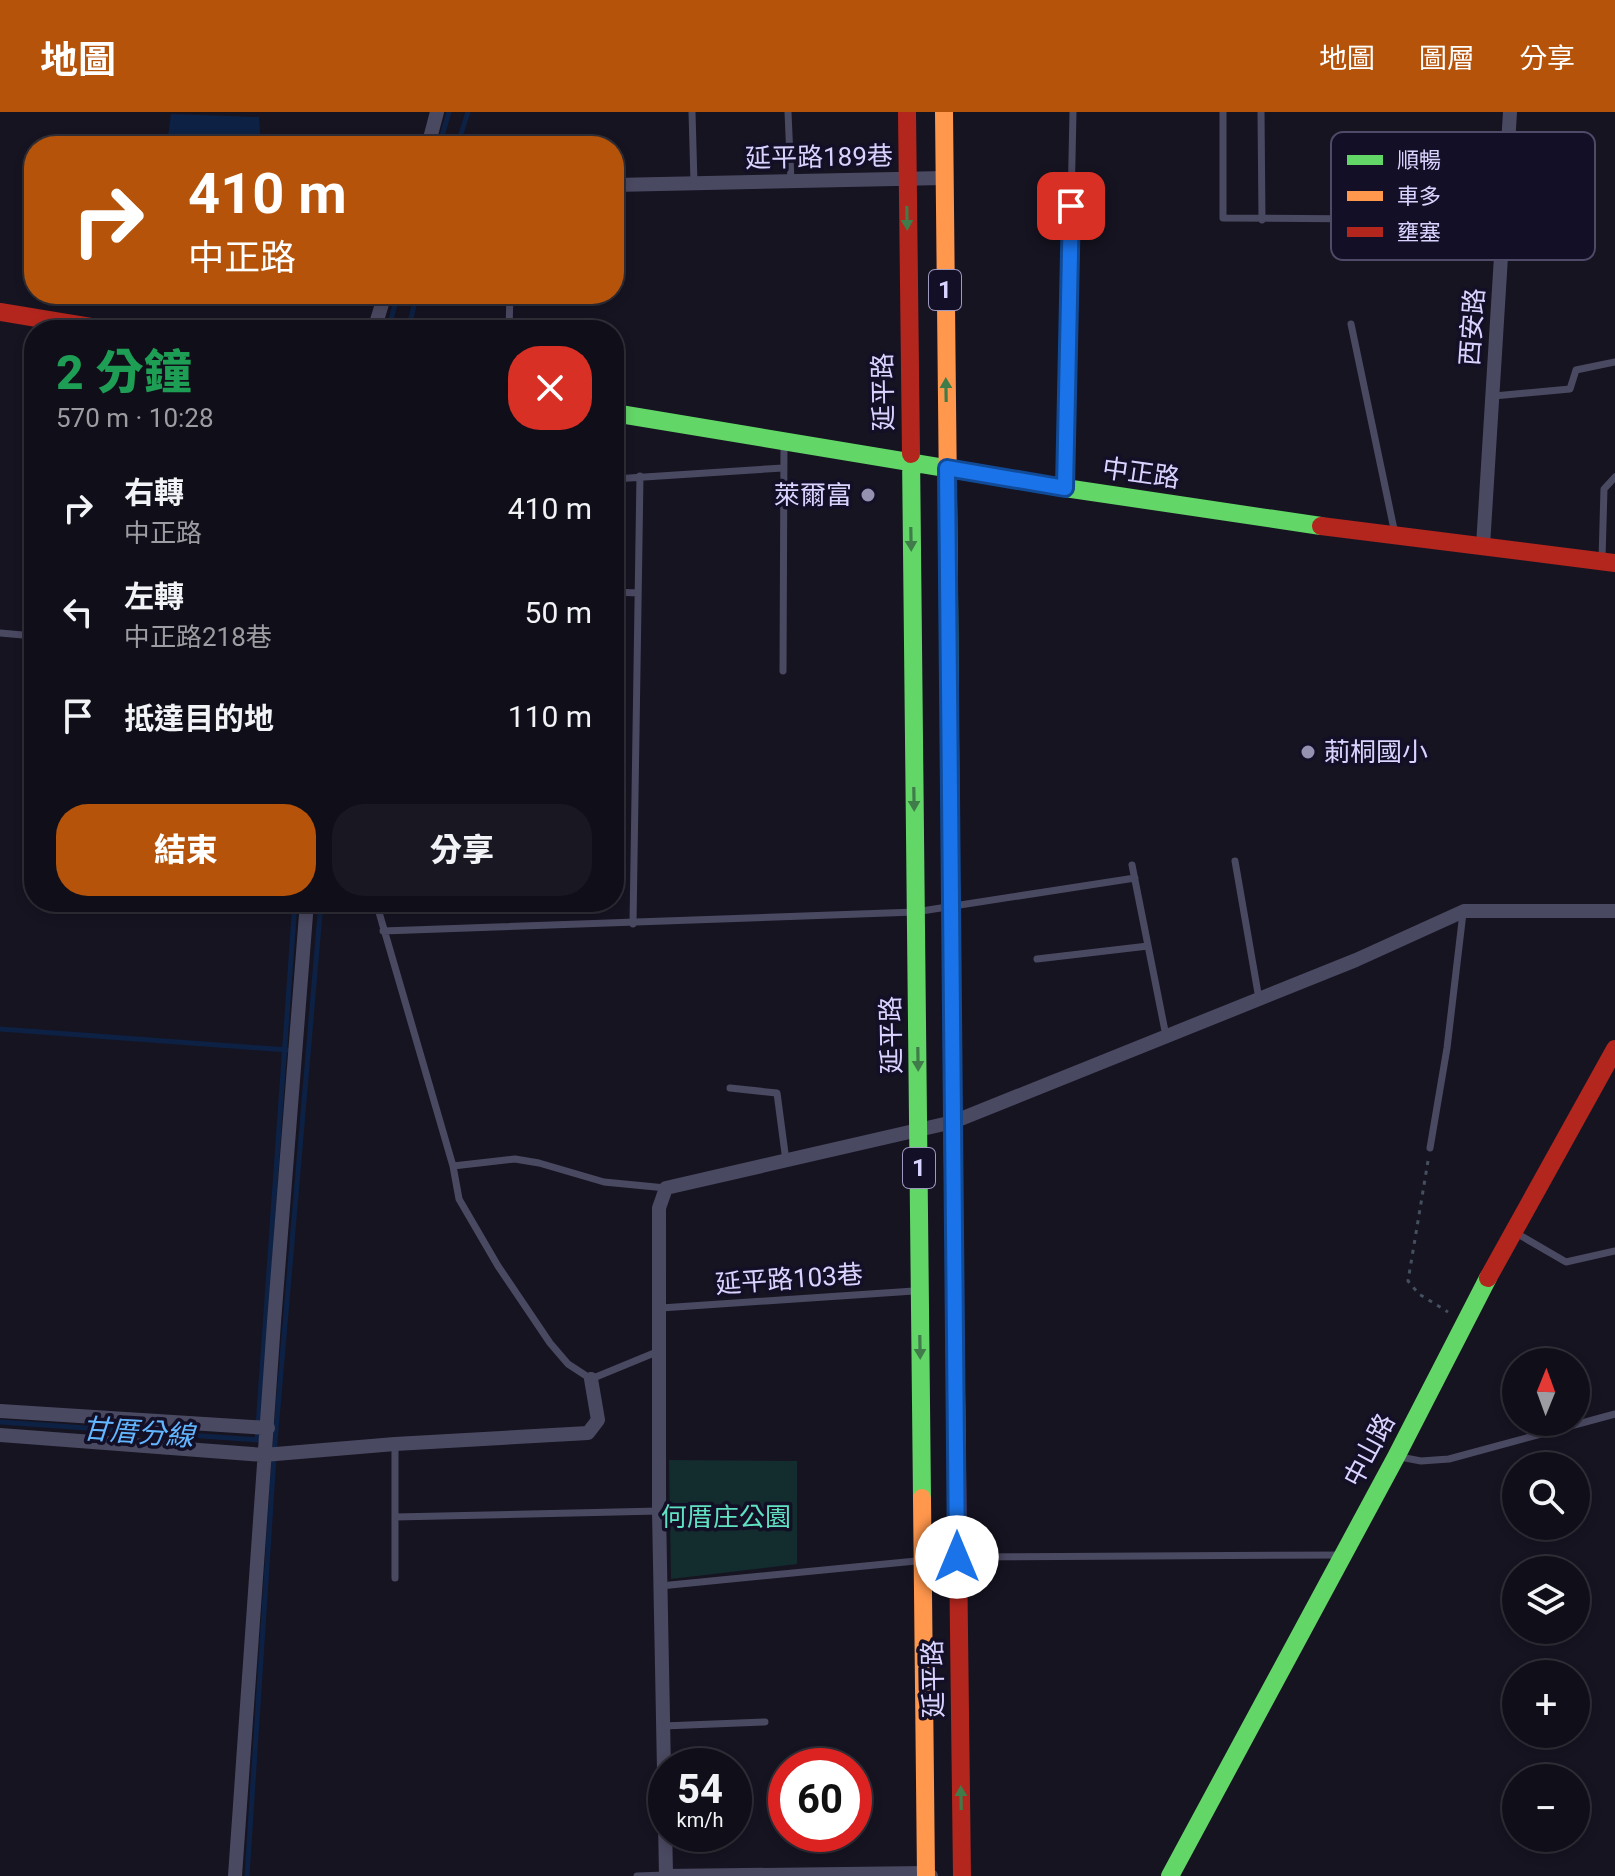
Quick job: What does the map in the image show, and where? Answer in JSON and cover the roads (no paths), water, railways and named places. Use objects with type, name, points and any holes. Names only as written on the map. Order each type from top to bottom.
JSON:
[{"type":"main road","name":"延平路","points":[[907,112],[928,1875]]},
{"type":"main road","name":"延平路","points":[[944,112],[962,1876]]},
{"type":"main road","points":[[0,312],[46,320]]},
{"type":"main road","name":"中正路","points":[[624,415],[1065,488],[1396,537],[1609,562]]},
{"type":"main road","name":"中山路","points":[[1170,1876],[1396,1457],[1464,1322],[1516,1233],[1615,1049]]},
{"type":"street","points":[[431,136],[437,112]]},
{"type":"street","name":"西安路","points":[[1509,132],[1510,112]]},
{"type":"street","name":"延平路189巷","points":[[624,185],[944,178]]},
{"type":"street","name":"西安路","points":[[1483,546],[1500,260]]},
{"type":"street","points":[[928,1875],[666,1876],[659,1511],[659,1208],[666,1188],[953,1122],[1356,960],[1464,911],[1615,911]]},
{"type":"street","points":[[235,1876],[306,912]]},
{"type":"street","points":[[0,1435],[264,1455],[588,1433],[598,1420],[591,1379]]},
{"type":"street","points":[[0,1411],[268,1428]]},
{"type":"lane","points":[[692,112],[694,183]]},
{"type":"lane","points":[[788,112],[791,181]]},
{"type":"lane","points":[[1065,488],[1073,112]]},
{"type":"lane","points":[[1223,112],[1223,218],[1331,220]]},
{"type":"lane","points":[[1261,112],[1262,220]]},
{"type":"lane","points":[[1351,324],[1396,537]]},
{"type":"lane","points":[[1491,396],[1570,389],[1576,370],[1615,362]]},
{"type":"lane","points":[[783,671],[784,442]]},
{"type":"lane","points":[[624,478],[783,468]]},
{"type":"lane","points":[[633,924],[640,476]]},
{"type":"lane","points":[[1609,562],[1604,489],[1615,477]]},
{"type":"lane","points":[[624,592],[638,593]]},
{"type":"lane","points":[[0,633],[24,635]]},
{"type":"lane","points":[[1235,861],[1259,999]]},
{"type":"lane","points":[[1132,865],[1166,1037]]},
{"type":"lane","points":[[383,931],[915,912],[1135,878]]},
{"type":"lane","points":[[1430,1148],[1447,1048],[1464,911]]},
{"type":"lane","points":[[378,912],[453,1166],[459,1199],[498,1266],[550,1343],[568,1364],[591,1379],[660,1351]]},
{"type":"lane","points":[[1037,959],[1148,946]]},
{"type":"lane","points":[[730,1088],[777,1093],[786,1161]]},
{"type":"lane","points":[[453,1166],[515,1159],[604,1182],[666,1188]]},
{"type":"lane","points":[[1516,1233],[1566,1262],[1615,1251]]},
{"type":"lane","name":"延平路103巷","points":[[661,1308],[919,1290]]},
{"type":"lane","points":[[1396,1457],[1421,1461],[1449,1459],[1615,1414]]},
{"type":"lane","points":[[395,1444],[395,1578]]},
{"type":"lane","points":[[395,1517],[659,1511]]},
{"type":"lane","points":[[660,1586],[957,1557],[1342,1555]]},
{"type":"lane","points":[[663,1726],[765,1722]]},
{"type":"lane","points":[[637,1876],[666,1876]]},
{"type":"water","points":[[171,114],[259,117],[260,136],[168,136]]},
{"type":"waterway","points":[[442,136],[449,112]]},
{"type":"waterway","points":[[460,136],[468,112]]},
{"type":"waterway","points":[[391,320],[395,304]]},
{"type":"waterway","points":[[410,320],[414,304]]},
{"type":"waterway","points":[[257,1440],[294,912]]},
{"type":"waterway","points":[[247,1876],[275,1442],[320,912]]},
{"type":"waterway","points":[[0,1029],[288,1050]]},
{"type":"waterway","name":"甘厝分線","points":[[0,1422],[258,1440]]},
{"type":"place","name":"萊爾富","points":[[868,495]]},
{"type":"place","name":"莿桐國小","points":[[1308,752]]},
{"type":"park label","name":"何厝庄公園","points":[[726,1517]]}]
